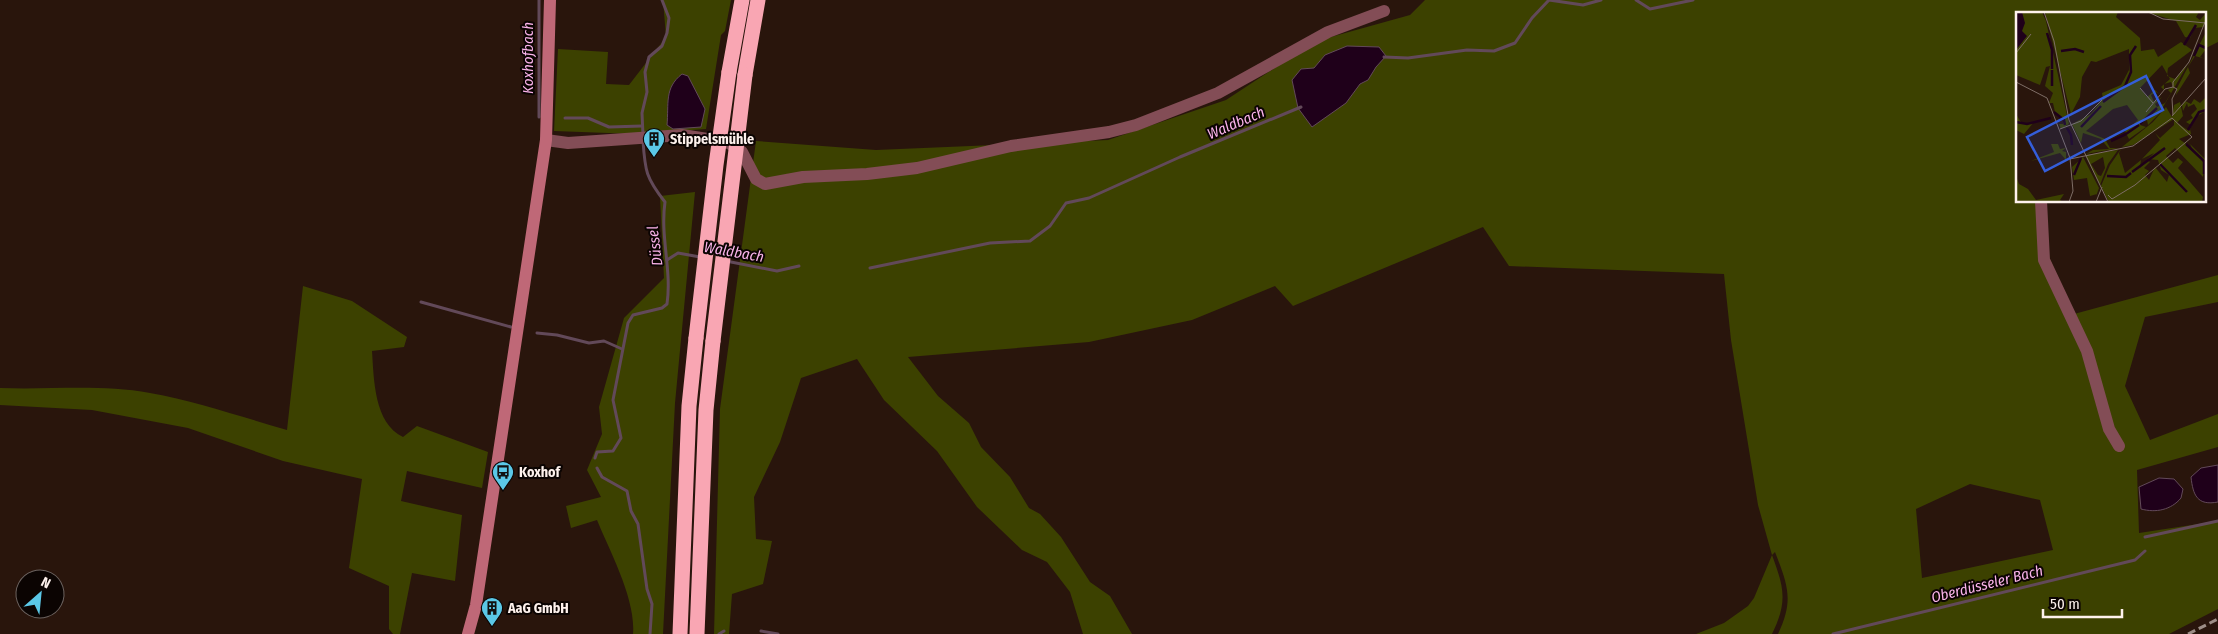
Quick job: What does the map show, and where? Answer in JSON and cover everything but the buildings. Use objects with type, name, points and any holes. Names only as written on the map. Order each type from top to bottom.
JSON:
[{"type":"highway","points":[[680,634],[689,406],[714,174],[742,0]]},
{"type":"highway","points":[[697,634],[706,410],[745,75],[758,0]]},
{"type":"main road","points":[[468,634],[476,605],[546,140],[550,0]]},
{"type":"street","points":[[546,140],[568,143],[654,136],[682,136],[729,143],[742,152],[756,179],[761,184],[803,178],[867,174],[918,168],[1011,146],[1109,132],[1136,125],[1218,93],[1328,32],[1384,11]]},
{"type":"street","points":[[2042,202],[2044,260],[2087,351],[2109,428],[2119,446]]},
{"type":"green space","points":[[663,0],[731,0],[725,31],[721,35],[706,129],[635,134],[554,131],[558,49],[608,52],[606,84],[629,85],[666,37]]},
{"type":"green space","points":[[1425,0],[2218,0],[2218,42],[2206,48],[2206,12],[2016,12],[2016,202],[2044,202],[2046,250],[2074,314],[2218,275],[2218,302],[2145,317],[2125,386],[2150,440],[2218,414],[2218,447],[2137,470],[2139,533],[2218,521],[2218,609],[2169,634],[1778,634],[1788,602],[1786,584],[1775,552],[1772,555],[1758,505],[1731,340],[1724,274],[1509,266],[1483,227],[1293,306],[1275,286],[1192,320],[1089,342],[908,357],[938,396],[969,423],[981,447],[1010,477],[1029,508],[1040,514],[1061,537],[1090,582],[1110,596],[1132,634],[1083,634],[1070,592],[1047,562],[1022,550],[977,507],[937,451],[884,400],[857,359],[801,378],[780,442],[754,497],[756,539],[772,541],[763,584],[732,594],[729,634],[714,634],[720,409],[756,141],[876,150],[1108,140],[1226,100],[1284,62],[1284,50],[1410,15]],"holes":[[[1970,484],[2040,500],[2053,550],[1922,578],[1916,509]]]},
{"type":"green space","points":[[695,192],[675,403],[663,634],[633,634],[633,620],[626,591],[597,520],[571,528],[566,506],[601,497],[587,470],[602,434],[599,407],[624,318],[664,278],[660,196]]},
{"type":"green space","points":[[303,286],[352,301],[407,337],[404,347],[372,351],[377,400],[386,422],[393,430],[403,437],[417,426],[488,452],[482,488],[407,471],[401,501],[462,515],[455,581],[412,573],[400,634],[393,634],[389,629],[389,586],[349,568],[362,479],[283,461],[188,428],[92,410],[0,405],[0,388],[131,390],[184,400],[287,430]]},
{"type":"green space","points":[[1772,555],[1783,594],[1780,612],[1772,634],[1696,634],[1724,623],[1748,606],[1754,598]]},
{"type":"shaded area","points":[[1347,46],[1379,47],[1386,56],[1368,80],[1360,84],[1346,103],[1312,127],[1298,108],[1292,80],[1301,69],[1314,68],[1325,55]]},
{"type":"shaded area","points":[[682,74],[688,76],[705,109],[701,127],[673,129],[667,125],[670,91],[676,79]]},
{"type":"shaded area","points":[[2218,465],[2218,502],[2201,501],[2195,494],[2191,477],[2201,468]]},
{"type":"shaded area","points":[[2159,478],[2174,479],[2183,489],[2181,498],[2168,508],[2152,511],[2141,509],[2139,487]]},
{"type":"waterway","name":"Koxhofbach","points":[[539,0],[539,117]]},
{"type":"waterway","name":"Düssel","points":[[643,135],[642,113],[647,92],[645,72],[649,57],[662,46],[667,33],[669,18],[662,0]]},
{"type":"waterway","name":"Waldbach","points":[[1384,57],[1408,58],[1467,50],[1494,51],[1515,43],[1532,18],[1549,0],[1583,5],[1601,0]]},
{"type":"waterway","name":"Waldbach","points":[[1636,0],[1650,9],[1693,0]]},
{"type":"waterway","name":"Waldbach","points":[[870,268],[990,243],[1030,241],[1050,226],[1066,203],[1089,198],[1180,157],[1301,107]]},
{"type":"waterway","name":"Koxhofbach","points":[[565,118],[588,118],[609,127],[642,126]]},
{"type":"waterway","name":"Düssel","points":[[595,458],[597,452],[613,451],[621,438],[613,400],[628,323],[633,315],[662,308],[667,304],[668,279],[664,228],[665,202],[650,180],[643,141]]},
{"type":"waterway","name":"Waldbach","points":[[667,260],[678,253],[700,257]]},
{"type":"waterway","name":"Waldbach","points":[[726,261],[777,271],[799,266]]},
{"type":"waterway","points":[[421,302],[511,327]]},
{"type":"waterway","points":[[537,333],[557,335],[589,343],[604,341],[622,349]]},
{"type":"waterway","name":"Düssel","points":[[597,468],[602,477],[627,491],[631,511],[638,524],[647,589],[652,604],[650,634]]},
{"type":"waterway","name":"Oberdüsseler Bach","points":[[2145,537],[2218,521]]},
{"type":"waterway","name":"Oberdüsseler Bach","points":[[1833,634],[2135,560],[2145,551]]},
{"type":"waterway","name":"Oberdüsseler Bach","points":[[719,634],[724,631]]},
{"type":"waterway","name":"Oberdüsseler Bach","points":[[761,631],[778,634]]},
{"type":"railway","points":[[2188,634],[2218,619]]},
{"type":"place","name":"Stippelsmühle","points":[[654,158]]},
{"type":"place","name":"Koxhof","points":[[503,491]]},
{"type":"place","name":"AaG GmbH","points":[[492,627]]}]
